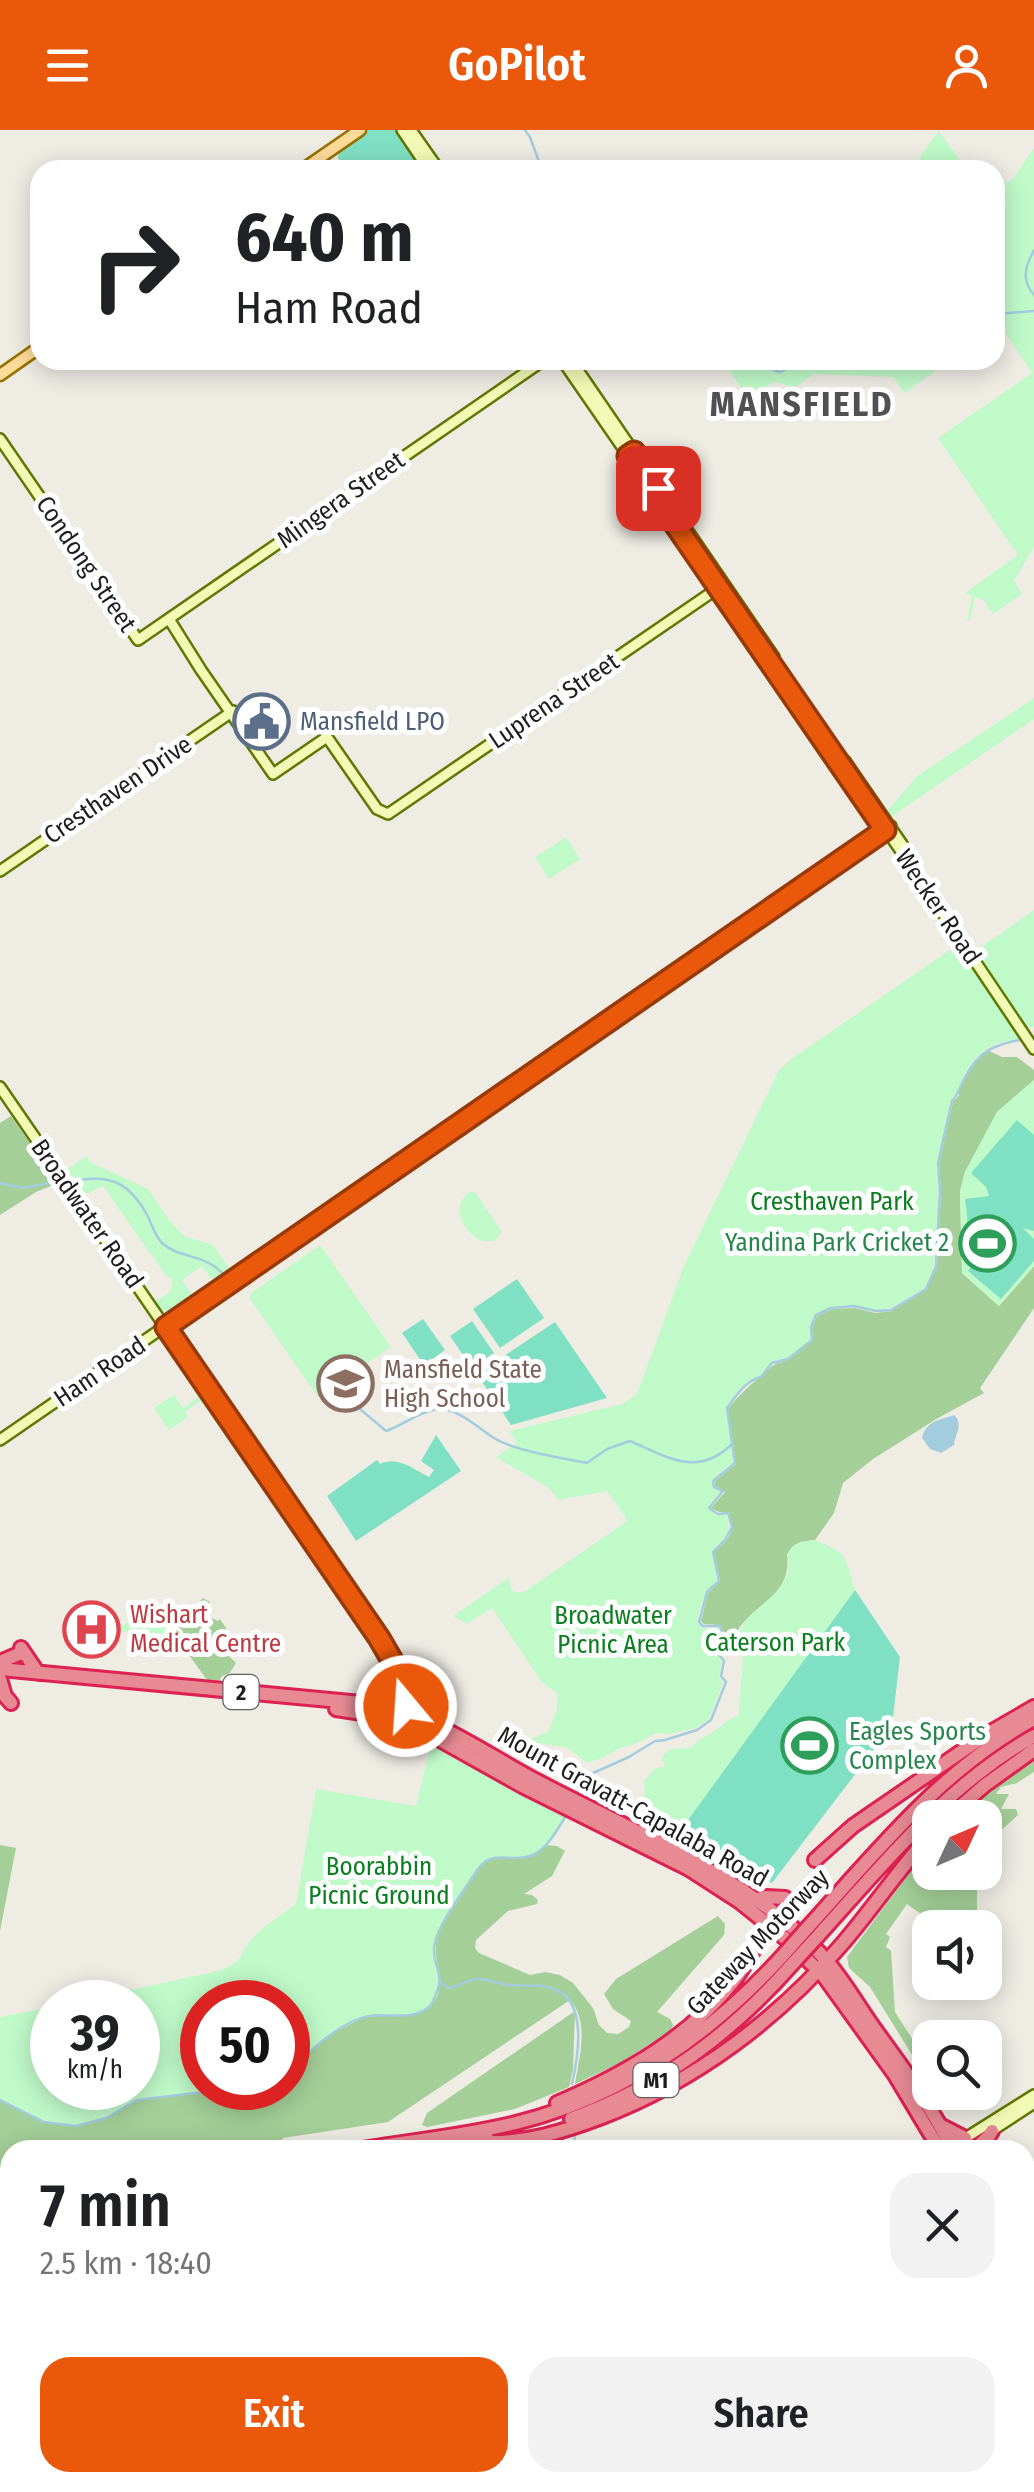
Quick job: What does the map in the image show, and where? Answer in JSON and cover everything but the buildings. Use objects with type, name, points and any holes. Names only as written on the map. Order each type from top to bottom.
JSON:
[{"type":"highway","points":[[0,1666],[21,1650],[38,1673]]},
{"type":"highway","name":"Mount Gravatt-Capalaba Road","points":[[0,1666],[38,1673],[382,1706],[557,1798],[683,1856],[788,1925],[834,1980],[940,2125],[945,2140]]},
{"type":"highway","points":[[0,1678],[5,1696],[12,1703]]},
{"type":"highway","name":"Mount Gravatt-Capalaba Road","points":[[0,1678],[407,1718],[442,1727],[557,1798]]},
{"type":"highway","points":[[382,1706],[409,1685],[442,1727]]},
{"type":"highway","points":[[815,1860],[837,1831],[1034,1707]]},
{"type":"highway","name":"Gateway Motorway","points":[[491,2140],[559,2123],[614,2102],[691,2058],[752,2007],[930,1794],[984,1750],[1034,1718]]},
{"type":"highway","name":"Gateway Motorway","points":[[813,1931],[932,1812],[990,1764],[1034,1736]]},
{"type":"highway","points":[[968,1800],[1034,1750]]},
{"type":"highway","name":"Mount Gravatt-Capalaba Road","points":[[594,1816],[688,1869],[763,1919],[822,1965]]},
{"type":"highway","points":[[520,2140],[592,2120],[644,2099],[734,2045],[807,1981],[912,1857]]},
{"type":"highway","points":[[754,1900],[788,1900],[788,1925]]},
{"type":"highway","points":[[545,2115],[556,2103],[618,2074],[683,2030],[728,1987],[757,1945],[755,1938],[763,1919]]},
{"type":"highway","points":[[807,1981],[820,1986],[834,1980],[843,1943]]},
{"type":"highway","name":"Gateway Motorway","points":[[418,2140],[545,2115],[617,2086],[677,2051],[790,1957]]},
{"type":"highway","name":"Mount Gravatt-Capalaba Road","points":[[834,1980],[942,2140]]},
{"type":"highway","points":[[983,2140],[992,2131]]},
{"type":"main road","points":[[307,160],[350,130]]},
{"type":"main road","points":[[316,160],[360,130]]},
{"type":"main road","points":[[0,375],[30,355]]},
{"type":"street","points":[[402,130],[423,160]]},
{"type":"street","points":[[411,130],[432,160]]},
{"type":"street","name":"Mingera Street","points":[[138,640],[530,370]]},
{"type":"street","name":"Wecker Road","points":[[569,370],[888,828],[1034,1049]]},
{"type":"street","name":"Wecker Road","points":[[577,370],[631,454]]},
{"type":"street","name":"Condong Street","points":[[0,439],[138,640]]},
{"type":"street","name":"Luprena Street","points":[[233,711],[275,773],[327,737],[377,809],[392,812],[722,586]]},
{"type":"street","points":[[169,619],[206,666],[233,711]]},
{"type":"street","name":"Cresthaven Drive","points":[[0,871],[233,711]]},
{"type":"street","name":"Ham Road","points":[[0,1440],[888,828]]},
{"type":"street","name":"Broadwater Road","points":[[0,1087],[379,1638],[409,1685],[407,1718]]},
{"type":"street","points":[[959,2140],[1034,2095]]},
{"type":"street","points":[[967,2140],[992,2131],[1034,2103]]},
{"type":"green space","points":[[368,130],[396,130],[417,160],[339,160],[339,150]]},
{"type":"green space","points":[[939,131],[960,160],[920,160]]},
{"type":"green space","points":[[1034,148],[1034,547],[1014,581],[1022,594],[993,614],[984,600],[975,597],[967,621],[972,596],[965,593],[1018,555],[938,438],[1032,373],[1005,334],[1005,183],[1012,180]]},
{"type":"green space","points":[[729,370],[937,370],[904,393],[893,377],[814,374],[793,389],[776,382],[760,391],[742,389]]},
{"type":"green space","points":[[1034,698],[1034,719],[891,817],[887,811],[917,776]]},
{"type":"green space","points":[[566,837],[580,859],[549,879],[535,857]]},
{"type":"green space","points":[[1034,910],[1034,1026],[1026,1030],[977,950]]},
{"type":"green space","name":"Cresthaven Park","points":[[957,945],[1020,1040],[1000,1043],[979,1055],[951,1100],[937,1163],[934,1265],[925,1288],[891,1308],[876,1310],[854,1305],[815,1314],[811,1340],[788,1358],[772,1362],[726,1408],[734,1462],[712,1480],[713,1488],[721,1492],[708,1508],[718,1515],[727,1514],[729,1527],[712,1551],[717,1581],[703,1600],[698,1623],[703,1628],[719,1628],[720,1633],[715,1652],[722,1661],[719,1677],[723,1683],[709,1719],[696,1728],[657,1733],[587,1763],[568,1748],[526,1741],[548,1732],[558,1694],[542,1682],[492,1608],[467,1624],[453,1616],[510,1577],[514,1592],[524,1592],[626,1522],[626,1518],[607,1491],[558,1500],[549,1488],[496,1457],[517,1443],[510,1431],[622,1404],[637,1394],[684,1266],[779,1070]]},
{"type":"green space","points":[[987,1050],[1002,1057],[1017,1057],[1034,1070],[1034,1080],[997,1112],[965,1172],[960,1191],[962,1273],[999,1306],[1034,1266],[1034,1308],[980,1388],[984,1393],[873,1459],[843,1483],[834,1513],[815,1540],[800,1542],[787,1554],[784,1580],[738,1630],[737,1646],[729,1641],[720,1625],[701,1621],[708,1593],[720,1581],[714,1552],[731,1530],[729,1512],[711,1508],[725,1492],[715,1486],[715,1481],[736,1464],[728,1409],[772,1366],[812,1341],[817,1316],[832,1309],[891,1311],[926,1290],[937,1266],[939,1163],[953,1102],[969,1072]]},
{"type":"green space","points":[[1034,1080],[1034,1266],[999,1306],[962,1273],[960,1191],[965,1172],[997,1112]]},
{"type":"green space","points":[[11,1116],[58,1183],[0,1215],[0,1123]]},
{"type":"green space","points":[[1017,1120],[1034,1135],[1034,1231],[1023,1228],[1034,1239],[1034,1261],[1001,1299],[968,1271],[972,1266],[963,1251],[965,1199],[989,1196],[986,1187],[971,1173]]},
{"type":"green space","points":[[86,1156],[90,1162],[148,1189],[184,1236],[213,1245],[231,1276],[215,1283],[202,1266],[182,1280],[194,1298],[172,1312],[161,1311],[155,1302],[170,1292],[173,1279],[167,1277],[103,1186],[83,1194],[66,1170]]},
{"type":"green space","points":[[470,1192],[475,1192],[502,1232],[494,1241],[476,1238],[464,1224],[460,1207]]},
{"type":"green space","points":[[320,1245],[391,1347],[318,1397],[250,1299],[251,1293]]},
{"type":"green space","points":[[517,1279],[544,1318],[500,1348],[473,1309]]},
{"type":"green space","points":[[423,1319],[445,1350],[424,1365],[402,1333]]},
{"type":"green space","points":[[472,1321],[494,1353],[472,1368],[450,1336]]},
{"type":"green space","points":[[555,1322],[607,1398],[511,1425],[477,1374]]},
{"type":"green space","points":[[174,1395],[183,1408],[202,1395],[205,1398],[169,1430],[154,1408]]},
{"type":"green space","points":[[436,1435],[461,1471],[356,1541],[327,1496],[377,1460],[380,1464],[399,1462],[429,1477],[434,1470],[421,1461]]},
{"type":"green space","name":"Caterson Park","points":[[815,1540],[844,1558],[855,1590],[678,1834],[645,1803],[644,1781],[654,1769],[665,1766],[662,1759],[667,1752],[691,1748],[739,1715],[744,1657],[739,1635],[742,1626],[782,1585],[790,1549],[800,1542]]},
{"type":"green space","name":"Eagles Sports Complex","points":[[855,1590],[900,1657],[892,1726],[772,1883],[743,1871],[683,1827]]},
{"type":"green space","points":[[203,1598],[210,1602],[205,1607],[208,1616],[220,1619],[226,1634],[238,1643],[228,1655],[236,1663],[219,1681],[207,1680],[165,1622],[184,1621]]},
{"type":"green space","points":[[154,1604],[174,1634],[115,1631]]},
{"type":"green space","name":"Boorabbin Picnic Ground","points":[[432,1741],[565,1817],[539,1851],[525,1858],[491,1859],[469,1882],[443,1923],[436,1950],[439,1991],[421,2012],[357,2020],[310,2052],[310,1980],[180,1980],[180,2095],[160,2097],[160,1983],[234,1964],[254,1936],[296,1904],[316,1789],[416,1806]]},
{"type":"green space","points":[[1034,1756],[1034,1772],[1001,1787],[996,1794],[1009,1794],[1002,1807],[1002,1800],[978,1800]]},
{"type":"green space","points":[[1002,1809],[1016,1809],[1018,1815],[1002,1830]]},
{"type":"green space","points":[[0,1845],[16,1848],[0,1931]]},
{"type":"green space","points":[[546,1845],[565,1851],[552,1876],[524,1894],[532,1895],[537,1904],[508,1911],[476,1940],[475,1948],[530,1975],[545,1972],[573,1983],[607,2033],[618,2034],[631,2021],[613,2009],[604,1994],[616,1979],[718,1916],[725,1924],[724,1935],[657,2012],[670,2019],[670,2031],[620,2063],[575,2084],[581,2029],[570,2000],[388,2122],[282,2140],[0,2140],[0,2100],[44,2122],[106,2118],[120,2110],[160,2110],[160,2097],[180,2094],[180,2110],[310,2110],[310,2051],[323,2038],[367,2016],[413,2015],[441,1983],[434,1949],[438,1932],[482,1863],[497,1856],[521,1859],[537,1854]]},
{"type":"green space","points":[[912,1869],[912,1890],[977,1890],[977,1910],[915,1910],[907,1904],[886,1934],[890,1937],[886,1947],[891,1951],[895,2012],[912,2038],[912,2055],[870,1987],[849,1968],[847,1957]]},
{"type":"green space","name":"Boorabbin Picnic Ground","points":[[30,2011],[30,2110],[120,2110],[76,2126],[44,2122],[0,2100],[0,2017]]},
{"type":"green space","points":[[575,2011],[569,2087],[515,2109],[422,2125],[427,2113]]},
{"type":"water","points":[[954,1415],[959,1425],[954,1445],[941,1453],[930,1449],[922,1438],[927,1428]]},
{"type":"waterway","points":[[525,130],[538,160]]},
{"type":"waterway","points":[[1034,250],[1026,273],[1034,295]]},
{"type":"waterway","points":[[1005,313],[1034,311]]},
{"type":"waterway","points":[[774,370],[784,370]]},
{"type":"waterway","points":[[577,1793],[591,1774],[655,1741],[697,1730],[711,1720],[726,1682],[721,1676],[724,1661],[716,1651],[722,1632],[720,1626],[703,1626],[699,1622],[707,1592],[719,1581],[713,1552],[732,1527],[728,1513],[718,1514],[709,1508],[723,1491],[714,1487],[713,1481],[735,1463],[727,1408],[772,1363],[788,1359],[812,1340],[811,1327],[816,1315],[831,1308],[854,1306],[891,1310],[926,1289],[936,1266],[938,1163],[952,1101],[982,1055],[1024,1039]]},
{"type":"waterway","points":[[74,1181],[108,1180],[125,1188],[140,1204],[162,1243],[209,1263],[225,1276]]},
{"type":"waterway","points":[[0,1183],[23,1188],[56,1182]]},
{"type":"waterway","points":[[333,1386],[386,1431],[425,1412],[445,1410],[514,1447],[587,1463],[607,1449],[630,1441],[670,1458],[695,1462],[707,1460],[732,1444]]},
{"type":"waterway","points":[[310,2052],[358,2019],[408,2015],[429,2007],[439,1982],[435,1941],[478,1869],[490,1859],[526,1857],[539,1852],[567,1814]]},
{"type":"waterway","points":[[441,1983],[448,1988],[482,1979],[545,1987],[566,1997],[573,2006],[578,2032],[572,2084]]},
{"type":"waterway","points":[[0,2100],[44,2122],[76,2126],[106,2118],[137,2100],[180,2095]]},
{"type":"waterway","points":[[575,2133],[575,2140]]},
{"type":"place","name":"Mansfield LPO","points":[[261,722]]},
{"type":"place","name":"Yandina Park Cricket 2","points":[[988,1243]]},
{"type":"place","name":"Mansfield State High School","points":[[345,1384]]},
{"type":"place","name":"Wishart Medical Centre","points":[[91,1629]]},
{"type":"place","name":"Eagles Sports Complex","points":[[810,1746]]},
{"type":"district","name":"MANSFIELD","points":[[802,404]]},
{"type":"route","points":[[406,1706],[404,1681],[379,1638],[166,1327],[885,830],[628,456],[634,452],[658,488]]},
{"type":"park label","name":"Broadwater Picnic Area","points":[[613,1630]]}]
